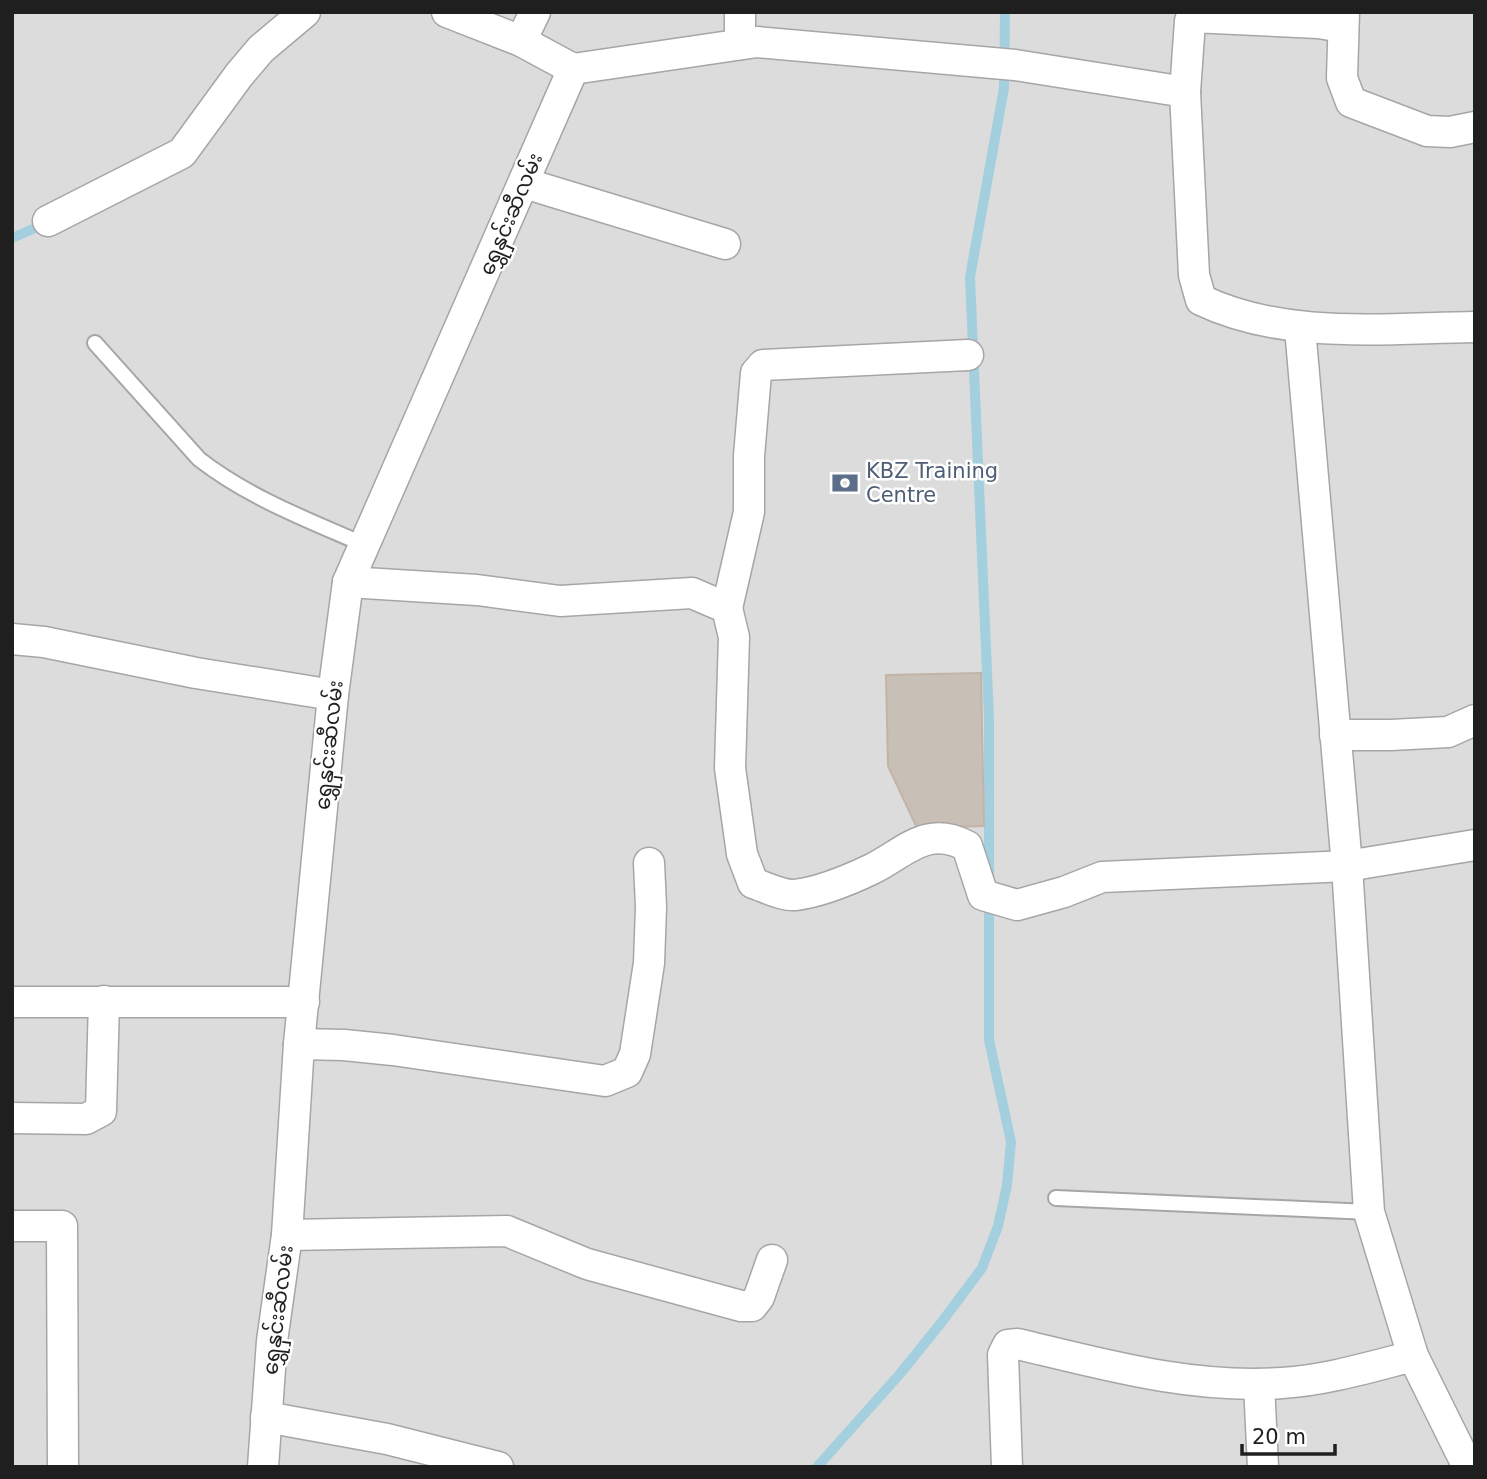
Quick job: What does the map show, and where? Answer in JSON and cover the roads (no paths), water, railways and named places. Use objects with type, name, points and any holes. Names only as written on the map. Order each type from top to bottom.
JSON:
[{"type":"street","points":[[48,221],[182,153],[261,49],[305,12]]},
{"type":"street","points":[[447,12],[522,41],[573,69],[757,42],[986,61],[1185,92]]},
{"type":"street","points":[[522,41],[535,12]]},
{"type":"street","points":[[740,12],[740,44]]},
{"type":"street","points":[[1475,127],[1450,132],[1427,131],[1351,102],[1342,78],[1344,20],[1318,23],[1192,17],[1190,21],[1185,92],[1194,275],[1200,300],[1222,310],[1300,328],[1475,327]]},
{"type":"street","name":"ရွှေနှင်းဆီလမ်း","points":[[263,1467],[272,1341],[287,1236],[299,1044],[333,695],[348,582],[573,69]]},
{"type":"street","points":[[524,183],[725,244]]},
{"type":"street","points":[[1300,328],[1347,866],[1369,1212],[1413,1356],[1468,1467]]},
{"type":"street","points":[[968,355],[763,365],[756,373],[749,456],[749,512],[727,608],[734,637],[730,768],[742,854],[753,883],[792,896],[827,887],[872,869],[919,841],[950,837],[967,846],[992,898],[1017,905],[1064,892],[1102,877],[1347,866],[1475,845]]},
{"type":"street","points":[[348,582],[477,590],[561,601],[692,593],[727,608]]},
{"type":"street","points":[[12,639],[44,642],[256,684],[333,695]]},
{"type":"street","points":[[1335,735],[1448,732],[1475,720]]},
{"type":"street","points":[[299,1044],[393,1050],[604,1081],[627,1072],[635,1054],[649,963],[649,863]]},
{"type":"street","points":[[12,1118],[86,1119],[102,1111],[104,1001]]},
{"type":"street","points":[[12,1002],[304,1002]]},
{"type":"street","points":[[12,1226],[62,1226],[63,1467]]},
{"type":"street","points":[[287,1236],[506,1231],[587,1264],[741,1306],[752,1306],[759,1297],[772,1261]]},
{"type":"street","points":[[1007,1467],[1003,1355],[1008,1345],[1018,1344],[1150,1375],[1198,1382],[1259,1384],[1328,1377],[1413,1356]]},
{"type":"street","points":[[1259,1384],[1264,1467]]},
{"type":"street","points":[[266,1417],[387,1439],[498,1467]]},
{"type":"lane","points":[[94,343],[199,459],[219,475],[269,503],[365,545]]},
{"type":"lane","points":[[1056,1198],[1369,1212]]},
{"type":"waterway","points":[[989,878],[989,718],[970,277],[1004,88],[1005,12]]},
{"type":"waterway","points":[[12,238],[47,223]]},
{"type":"waterway","points":[[817,1467],[899,1375],[941,1323],[982,1268],[998,1226],[1007,1185],[1011,1142],[989,1040],[989,900]]},
{"type":"place","name":"KBZ Training Centre","points":[[845,483]]}]
